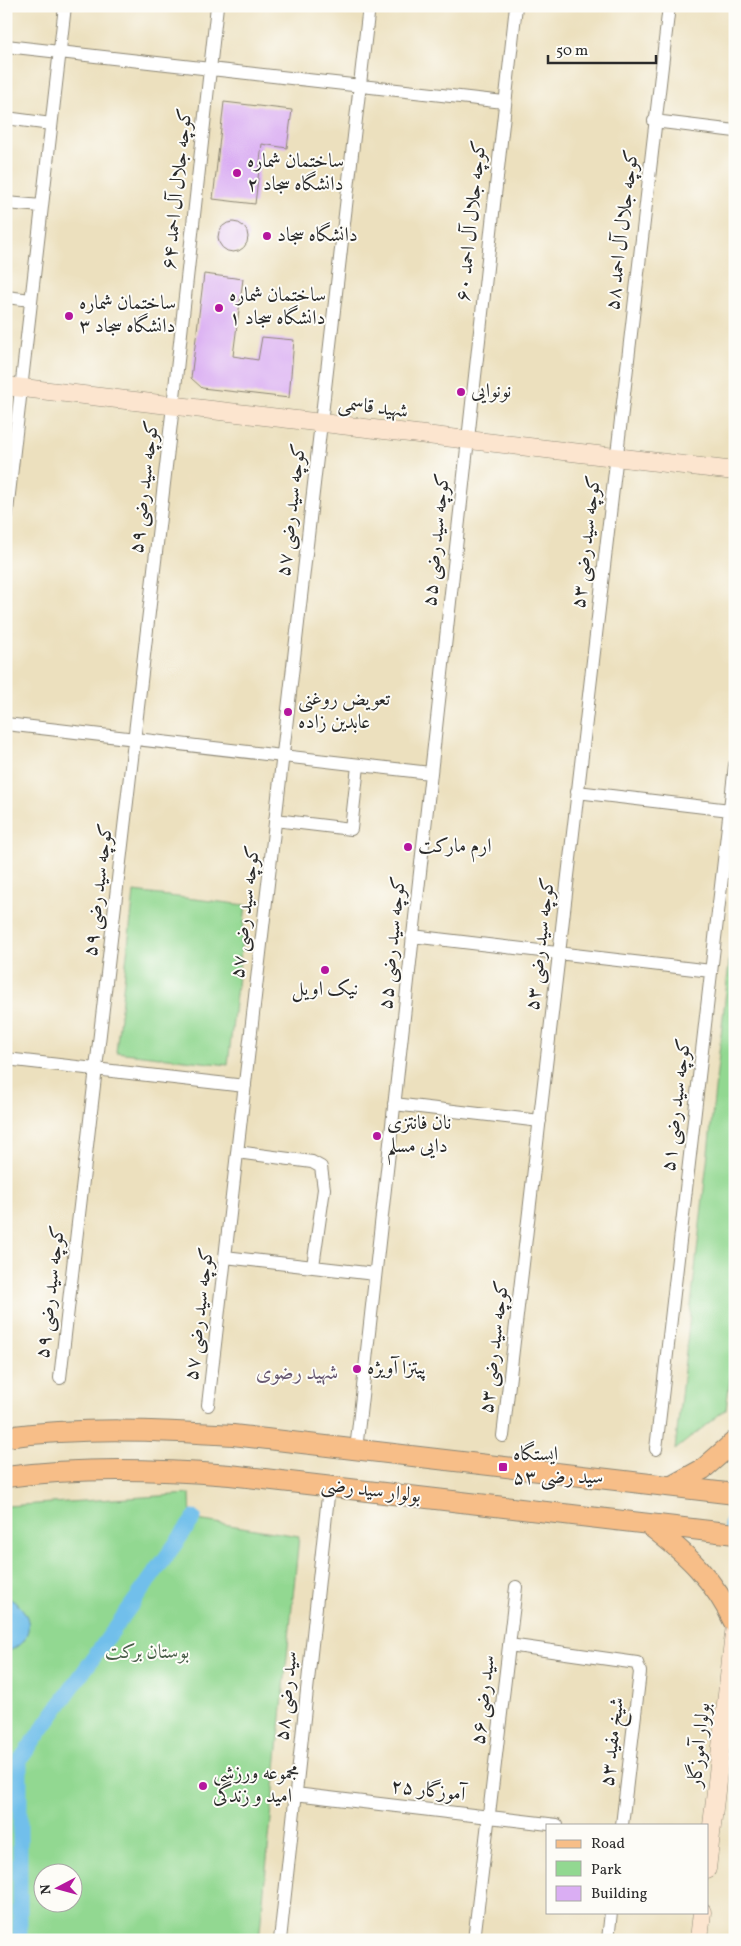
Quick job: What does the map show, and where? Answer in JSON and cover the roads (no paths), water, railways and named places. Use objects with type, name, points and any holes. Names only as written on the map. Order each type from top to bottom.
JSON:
[{"type":"main road","name":"بولوار سید رضی","points":[[6,1437],[99,1430],[166,1430],[233,1435],[735,1494]]},
{"type":"main road","points":[[672,1486],[703,1469],[735,1441]]},
{"type":"main road","name":"بولوار سید رضی","points":[[6,1477],[100,1470],[165,1470],[230,1474],[735,1534]]},
{"type":"main road","points":[[647,1524],[681,1549],[703,1572],[723,1599],[735,1624]]},
{"type":"street","points":[[6,520],[14,387],[31,300],[65,6]]},
{"type":"street","name":"کوچه جلال آل احمد ۶۴","points":[[173,406],[217,6]]},
{"type":"street","name":"کوچه سید رضی ۵۷","points":[[208,1405],[369,6]]},
{"type":"street","name":"کوچه جلال آل احمد ۶۰","points":[[467,440],[516,6]]},
{"type":"street","name":"کوچه جلال آل احمد ۵۸","points":[[616,457],[669,6]]},
{"type":"street","points":[[6,46],[504,102]]},
{"type":"street","points":[[6,118],[51,124]]},
{"type":"street","points":[[654,121],[735,131]]},
{"type":"street","points":[[6,203],[42,206]]},
{"type":"street","points":[[6,297],[31,300]]},
{"type":"street","name":"شهید قاسمی","points":[[14,387],[735,471]]},
{"type":"street","name":"کوچه سید رضی ۵۹","points":[[60,1378],[173,406]]},
{"type":"street","name":"کوچه سید رضی ۵۵","points":[[356,1450],[467,440]]},
{"type":"street","name":"کوچه سید رضی ۵۳","points":[[503,1436],[616,457]]},
{"type":"street","points":[[6,724],[430,773]]},
{"type":"street","name":"کوچه سید رضی ۵۱","points":[[656,1449],[735,765]]},
{"type":"street","points":[[276,820],[350,829],[358,766]]},
{"type":"street","points":[[577,792],[730,810]]},
{"type":"street","points":[[412,936],[711,971]]},
{"type":"street","points":[[6,1059],[245,1086]]},
{"type":"street","points":[[394,1104],[540,1121]]},
{"type":"street","points":[[237,1152],[312,1162],[320,1167],[324,1189],[313,1266]]},
{"type":"street","points":[[225,1256],[375,1274]]},
{"type":"street","name":"سید رضی ۵۸","points":[[280,1940],[329,1487]]},
{"type":"street","name":"سید رضی ۵۶","points":[[474,1940],[516,1587]]},
{"type":"street","name":"بولوار آموزگار","points":[[708,1860],[735,1624]]},
{"type":"street","name":"شیخ مفید ۵۳","points":[[509,1645],[638,1663],[640,1672],[622,1824]]},
{"type":"street","name":"آموزگار ۲۵","points":[[295,1794],[548,1824]]},
{"type":"street","points":[[608,1940],[611,1914]]},
{"type":"street","points":[[699,1940],[702,1914]]},
{"type":"water","points":[[6,1597],[23,1610],[28,1621],[28,1628],[23,1641],[6,1653]]},
{"type":"waterway","points":[[20,1940],[20,1760],[194,1518]]},
{"type":"waterway","points":[[731,1525],[735,1519]]},
{"type":"place","name":"ساختمان شماره ۲ دانشگاه سجاد","points":[[237,173]]},
{"type":"place","name":"دانشگاه سجاد","points":[[267,236]]},
{"type":"place","name":"ساختمان شماره ۱ دانشگاه سجاد","points":[[219,308]]},
{"type":"place","name":"ساختمان شماره ۳ دانشگاه سجاد","points":[[69,316]]},
{"type":"place","name":"نونوایی","points":[[461,392]]},
{"type":"place","name":"تعویض روغنی عابدین زاده","points":[[288,712]]},
{"type":"place","name":"ارم مارکت","points":[[408,847]]},
{"type":"place","name":"نیک اویل","points":[[325,970]]},
{"type":"place","name":"نان فانتزی دایی مسلم","points":[[377,1136]]},
{"type":"place","name":"پیتزا آویژه","points":[[357,1369]]},
{"type":"place","name":"ایستگاه سید رضی ۵۳","points":[[503,1467]]},
{"type":"place","name":"مجموعه ورزشی امید و زندگی","points":[[203,1786]]},
{"type":"district","name":"شهید رضوی","points":[[297,1373]]},
{"type":"park label","name":"بوستان برکت","points":[[147,1653]]}]
